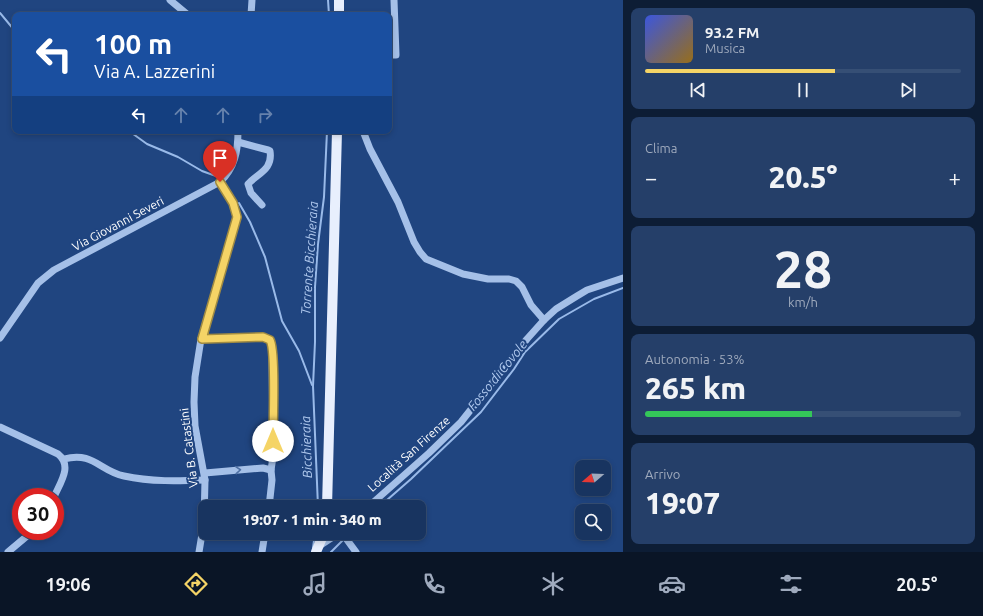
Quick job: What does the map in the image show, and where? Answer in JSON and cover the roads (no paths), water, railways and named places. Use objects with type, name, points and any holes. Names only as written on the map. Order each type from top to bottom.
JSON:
[{"type":"main road","points":[[339,0],[339,12]]},
{"type":"main road","points":[[327,500],[337,134]]},
{"type":"street","points":[[170,0],[184,12]]},
{"type":"street","points":[[251,12],[252,0]]},
{"type":"street","points":[[392,55],[396,55],[394,0]]},
{"type":"street","name":"Via Giovanni Severi","points":[[0,338],[38,283],[54,270],[220,182],[231,170],[235,162],[238,134]]},
{"type":"street","points":[[364,134],[370,149],[398,202],[414,242],[426,259],[463,274],[488,279],[510,279],[516,281],[522,287],[531,305],[544,320]]},
{"type":"street","points":[[238,142],[270,151],[270,159],[265,170],[248,184],[251,193],[262,205]]},
{"type":"street","name":"Via B. Catastini","points":[[199,552],[204,522],[205,477],[195,426],[195,377],[202,339],[237,217],[233,203],[220,182]]},
{"type":"street","name":"Località San Firenze","points":[[376,500],[429,453],[461,422],[527,339],[556,309],[587,290],[623,278]]},
{"type":"street","points":[[202,339],[263,337],[268,338],[271,342],[273,362],[274,457],[271,470],[272,480],[270,500]]},
{"type":"street","points":[[0,427],[58,454],[64,459],[66,468],[58,488]]},
{"type":"street","points":[[64,459],[72,456],[82,457],[95,461],[112,472],[124,476],[175,481],[263,468],[271,470]]},
{"type":"street","points":[[8,552],[22,540]]},
{"type":"street","points":[[262,552],[264,540]]},
{"type":"street","points":[[318,549],[332,540]]},
{"type":"street","points":[[347,540],[356,552]]},
{"type":"waterway","name":"Torrente Bicchieraia","points":[[328,0],[329,12]]},
{"type":"waterway","points":[[0,13],[12,27]]},
{"type":"waterway","points":[[133,134],[147,144],[178,157],[202,171],[216,176]]},
{"type":"waterway","name":"Torrente Bicchieraia","points":[[318,500],[313,386],[315,287],[318,244],[324,197],[327,134]]},
{"type":"waterway","points":[[239,203],[250,222],[265,257],[282,321],[299,351],[312,385]]},
{"type":"waterway","name":"Fosso di Covole","points":[[387,500],[481,412],[525,352],[559,319],[594,299],[623,288]]},
{"type":"waterway","name":"Bicchieraia","points":[[313,548],[314,540]]},
{"type":"waterway","name":"Fosso di Covole","points":[[331,552],[343,540]]}]
